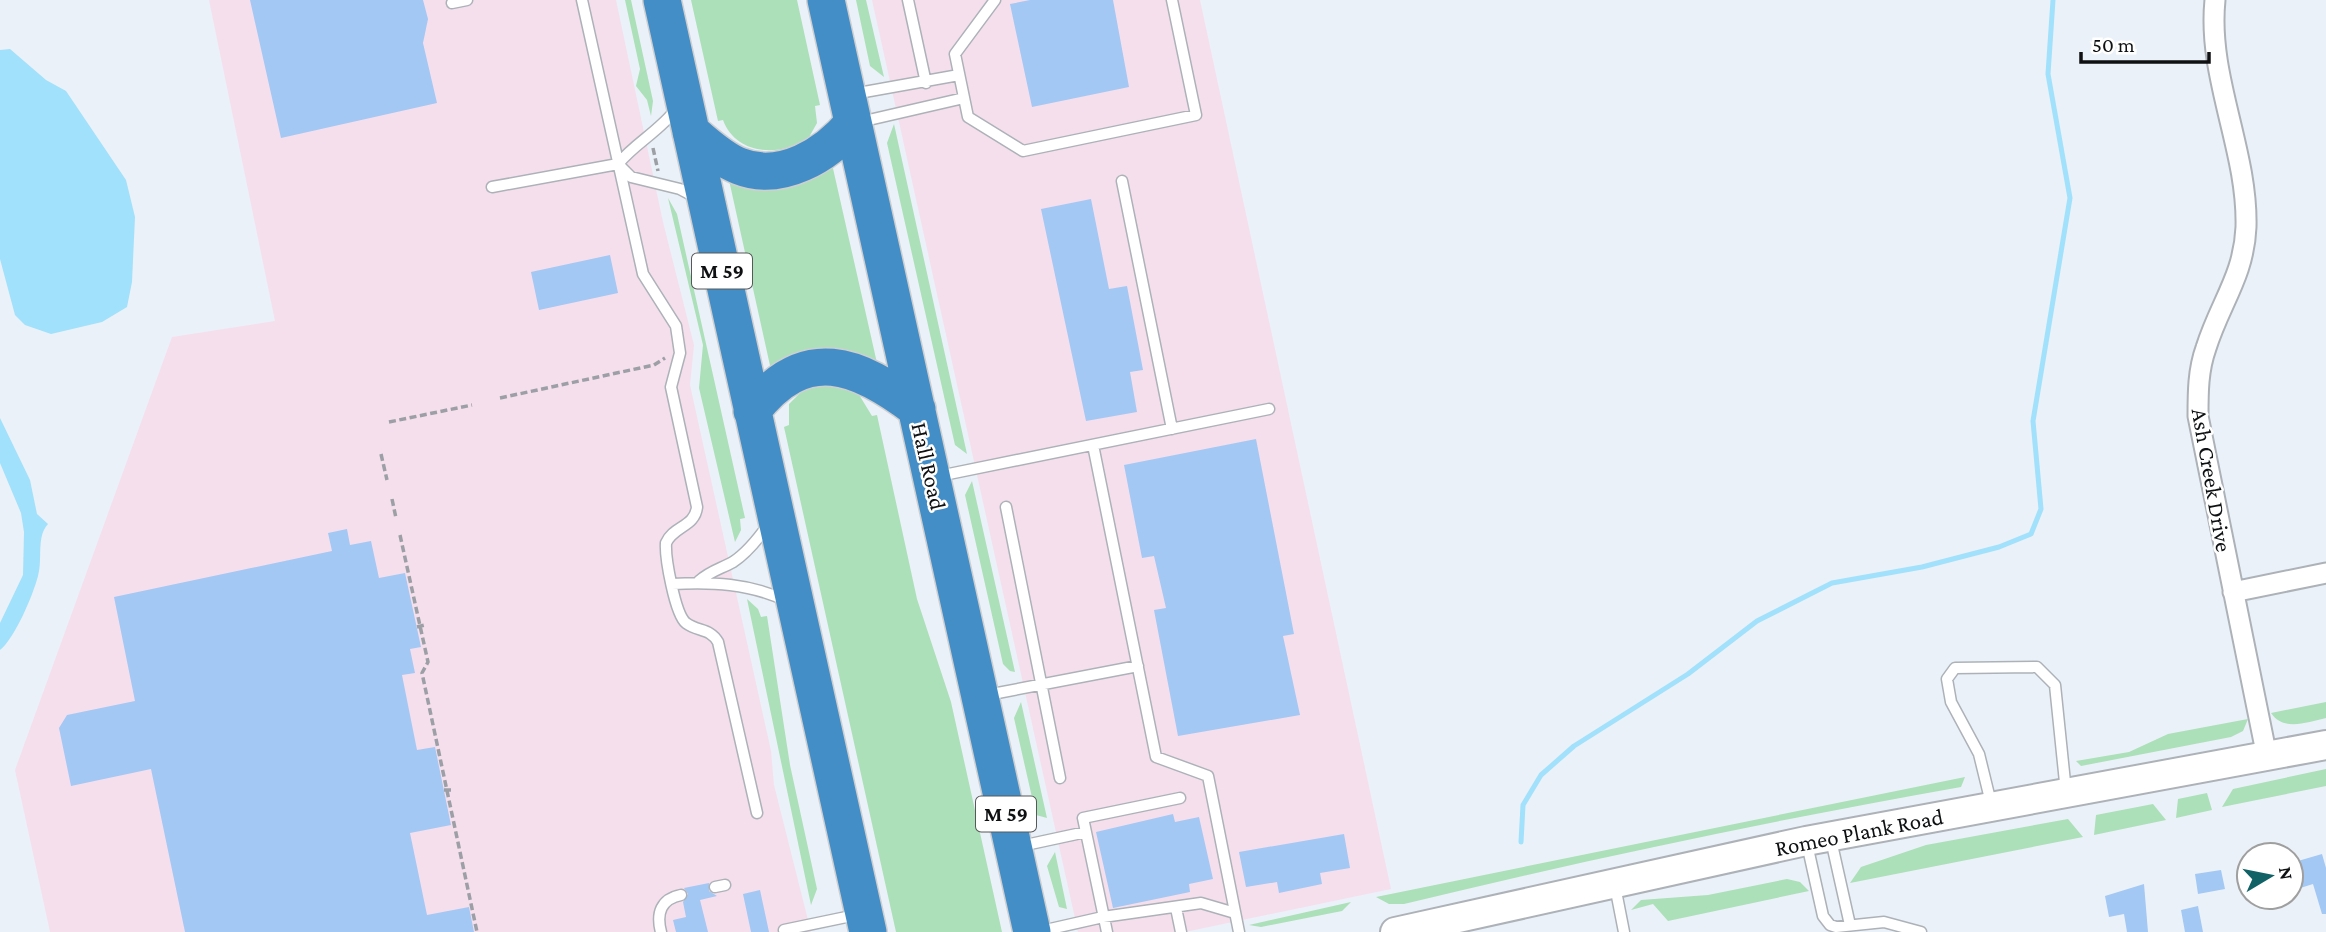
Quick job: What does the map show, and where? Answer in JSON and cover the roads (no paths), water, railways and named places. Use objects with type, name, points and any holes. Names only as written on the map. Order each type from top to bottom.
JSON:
[{"type":"highway","name":"M 59","points":[[662,0],[866,923]]},
{"type":"highway","name":"Hall Road","points":[[826,0],[1014,848],[1035,932]]},
{"type":"highway","points":[[687,116],[735,164],[765,170],[814,158],[839,140],[850,109]]},
{"type":"highway","points":[[752,411],[772,387],[784,379],[809,370],[834,367],[872,377],[916,409]]},
{"type":"main road","name":"Romeo Plank Road","points":[[1395,932],[1818,839],[2326,745]]},
{"type":"street","name":"Ash Creek Drive","points":[[2215,0],[2215,44],[2242,173],[2246,224],[2241,266],[2205,348],[2199,381],[2198,416],[2267,757]]},
{"type":"street","points":[[2233,592],[2326,573]]},
{"type":"lane","points":[[452,3],[467,0]]},
{"type":"lane","points":[[582,0],[643,274],[676,326],[680,353],[671,387],[697,507],[692,521],[673,532],[666,543],[673,584],[681,618],[692,626],[708,630],[718,642],[757,813]]},
{"type":"lane","points":[[908,0],[926,83]]},
{"type":"lane","points":[[995,0],[955,54],[968,117],[1023,150],[1196,115],[1172,0]]},
{"type":"lane","points":[[850,109],[926,83],[959,75]]},
{"type":"lane","points":[[850,109],[964,98]]},
{"type":"lane","points":[[492,187],[618,164],[629,150],[666,124],[687,116]]},
{"type":"lane","points":[[618,164],[631,177],[680,189],[706,204]]},
{"type":"lane","points":[[1122,181],[1172,429]]},
{"type":"lane","points":[[932,478],[1269,409]]},
{"type":"lane","points":[[1093,445],[1156,757],[1208,776],[1239,932]]},
{"type":"lane","points":[[1006,507],[1060,778]]},
{"type":"lane","points":[[699,581],[710,570],[734,561],[745,552],[775,516]]},
{"type":"lane","points":[[673,584],[699,581],[713,586],[751,587],[795,605]]},
{"type":"lane","points":[[980,696],[1138,666]]},
{"type":"lane","points":[[1991,807],[1979,754],[1951,702],[1947,679],[1955,668],[2037,667],[2055,685],[2066,793]]},
{"type":"lane","points":[[1107,932],[1083,818],[1180,798]]},
{"type":"lane","points":[[1014,848],[1086,832]]},
{"type":"lane","points":[[1818,839],[1823,916],[1830,925],[1836,927],[1884,922],[1921,932]]},
{"type":"lane","points":[[1818,839],[1850,925]]},
{"type":"lane","points":[[1614,882],[1624,932]]},
{"type":"lane","points":[[660,932],[659,911],[666,900],[681,895]]},
{"type":"lane","points":[[1035,932],[1103,917],[1176,908],[1200,902],[1236,913]]},
{"type":"lane","points":[[1176,908],[1181,932]]},
{"type":"lane","points":[[784,930],[866,923]]},
{"type":"water","points":[[10,49],[46,80],[66,91],[126,180],[135,217],[132,282],[127,307],[102,322],[51,334],[25,325],[15,315],[0,259],[0,50]]},
{"type":"water","points":[[0,418],[30,480],[37,514],[48,524],[42,535],[38,576],[32,594],[23,616],[0,650],[0,623],[23,575],[24,532],[21,513],[0,463]]},
{"type":"waterway","points":[[1521,842],[1523,805],[1541,775],[1574,746],[1688,674],[1757,621],[1832,583],[1922,567],[1999,547],[2031,534],[2041,509],[2033,421],[2070,198],[2048,74],[2053,0]]}]
